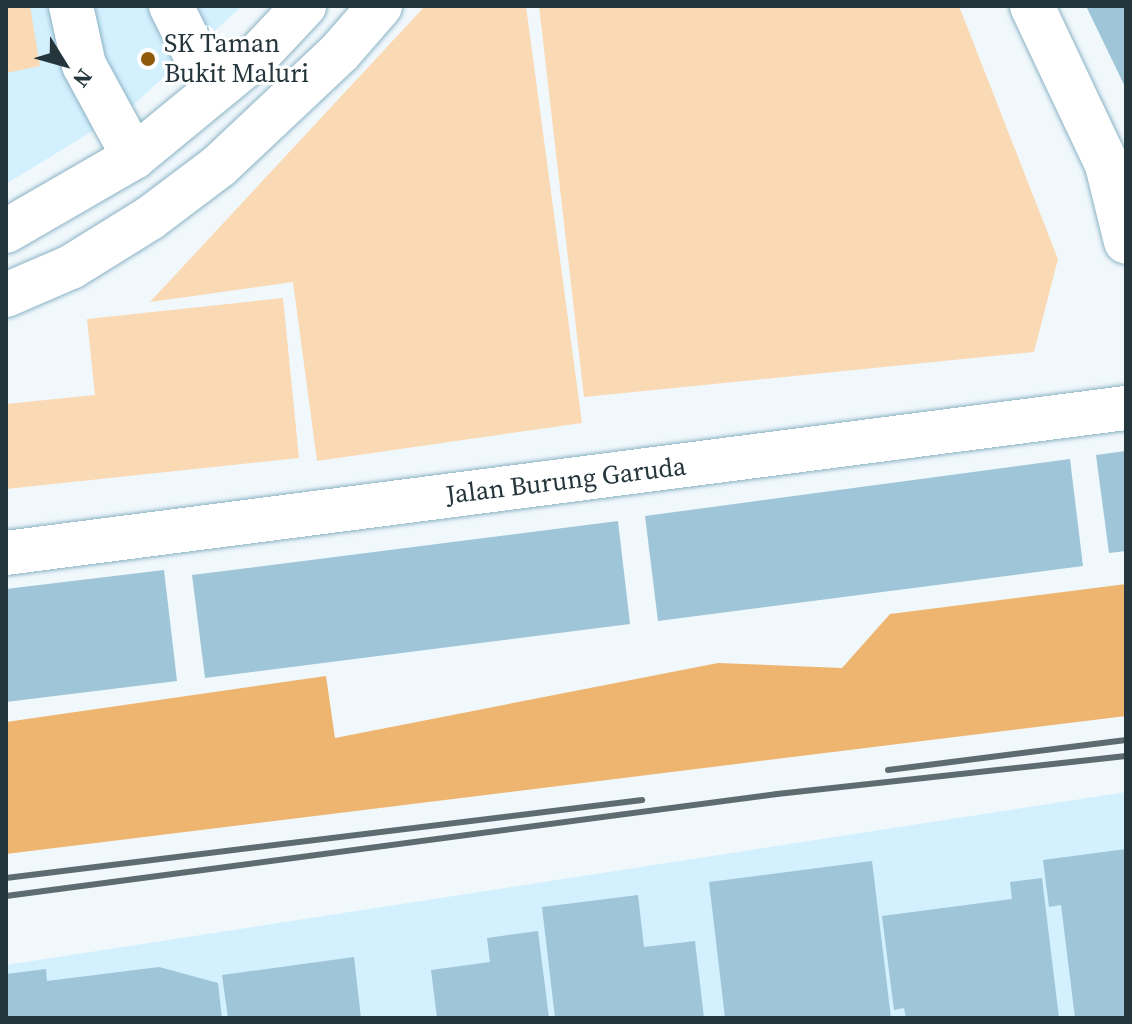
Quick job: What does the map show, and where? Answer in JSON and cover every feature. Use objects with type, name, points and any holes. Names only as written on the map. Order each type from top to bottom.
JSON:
[{"type":"street","points":[[71,6],[84,65],[134,157]]},
{"type":"street","points":[[171,6],[193,50],[222,84]]},
{"type":"street","points":[[6,231],[134,157],[222,84],[304,6]]},
{"type":"street","points":[[6,295],[71,267],[150,218],[219,166],[340,52],[380,6]]},
{"type":"street","points":[[1032,6],[1107,165],[1126,242]]},
{"type":"street","name":"Jalan Burung Garuda","points":[[6,553],[1126,408]]},
{"type":"shaded area","points":[[6,6],[242,6],[130,108],[6,184]]},
{"type":"shaded area","points":[[6,6],[30,6],[40,66],[6,73]]},
{"type":"shaded area","points":[[425,6],[526,6],[582,423],[317,461],[293,282],[150,302]]},
{"type":"shaded area","points":[[539,6],[959,6],[1058,259],[1034,352],[584,397]]},
{"type":"shaded area","points":[[283,298],[299,458],[6,489],[6,404],[95,395],[87,319]]},
{"type":"shaded area","points":[[1126,584],[1126,716],[6,854],[6,722],[326,676],[335,738],[718,663],[842,668],[890,614]]},
{"type":"shaded area","points":[[1126,792],[1126,1018],[6,1018],[6,965]]},
{"type":"building","points":[[1086,6],[1126,6],[1126,89],[1115,66]]},
{"type":"building","points":[[1126,451],[1126,551],[1109,553],[1096,455]]},
{"type":"building","points":[[1070,459],[1083,566],[658,621],[645,516]]},
{"type":"building","points":[[618,521],[630,624],[205,678],[192,575]]},
{"type":"building","points":[[164,570],[177,681],[6,702],[6,589]]},
{"type":"building","points":[[1126,849],[1126,1018],[1075,1018],[1061,905],[1049,907],[1043,860]]},
{"type":"building","points":[[872,861],[891,1018],[725,1018],[709,882]]},
{"type":"building","points":[[1042,878],[1059,1018],[906,1018],[904,1008],[894,1010],[882,916],[1012,899],[1010,882]]},
{"type":"building","points":[[638,895],[644,947],[695,941],[704,1018],[555,1018],[542,907]]},
{"type":"building","points":[[538,931],[549,1018],[437,1018],[431,970],[490,962],[487,938]]},
{"type":"building","points":[[354,957],[361,1018],[228,1018],[222,975]]},
{"type":"building","points":[[159,967],[218,983],[222,1018],[6,1018],[6,974],[46,969],[47,981]]},
{"type":"railway","points":[[888,770],[1126,740]]},
{"type":"railway","points":[[6,896],[777,794],[1126,756]]},
{"type":"railway","points":[[6,878],[642,800]]},
{"type":"place","name":"SK Taman Bukit Maluri","points":[[148,59]]}]
